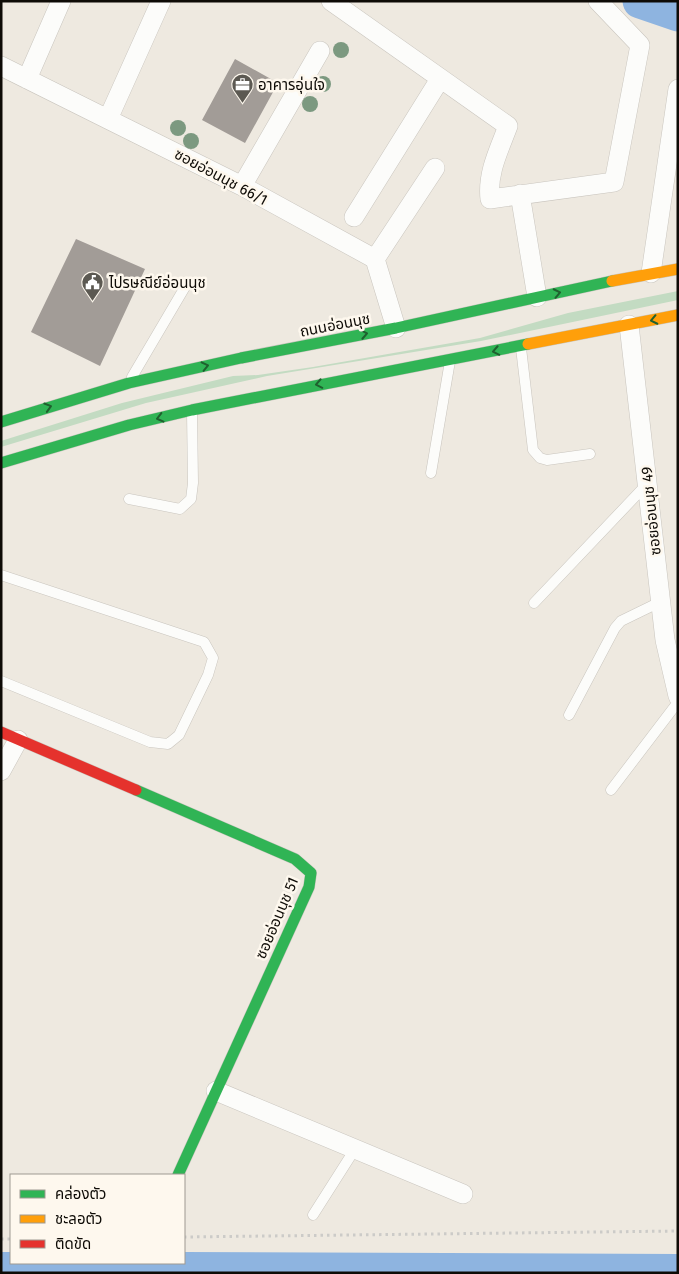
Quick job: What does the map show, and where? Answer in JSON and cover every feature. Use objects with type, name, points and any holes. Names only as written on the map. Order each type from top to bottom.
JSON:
[{"type":"main road","name":"ถนนอ่อนนุช","points":[[1,422],[129,384],[241,358],[396,328],[651,273],[678,269]]},
{"type":"main road","points":[[1,463],[103,432],[192,410],[678,314]]},
{"type":"main road","name":"ซอยอ่อนนุช 51","points":[[10,736],[295,859],[311,873],[309,887],[178,1174]]},
{"type":"street","points":[[27,79],[61,1]]},
{"type":"street","points":[[108,119],[161,1]]},
{"type":"street","points":[[331,1],[508,126],[491,171],[490,199],[614,182],[640,45],[598,1]]},
{"type":"street","points":[[242,186],[320,51]]},
{"type":"street","name":"ซอยอ่อนนุช 66/1","points":[[1,66],[242,186],[375,259]]},
{"type":"street","points":[[354,217],[440,79]]},
{"type":"street","points":[[651,273],[678,89]]},
{"type":"street","points":[[396,328],[375,259],[435,168]]},
{"type":"street","points":[[520,194],[537,297]]},
{"type":"street","name":"ซอยอ่อนนุช 49","points":[[629,325],[664,640],[678,696]]},
{"type":"street","points":[[1,771],[10,736]]},
{"type":"street","points":[[216,1091],[463,1194]]},
{"type":"lane","points":[[129,384],[185,288]]},
{"type":"lane","points":[[520,346],[533,450],[540,458],[547,460],[590,454]]},
{"type":"lane","points":[[431,473],[450,360]]},
{"type":"lane","points":[[129,499],[180,509],[191,499],[193,484],[192,410]]},
{"type":"lane","points":[[534,603],[648,483]]},
{"type":"lane","points":[[1,575],[204,642],[213,658],[208,675],[179,735],[168,744],[150,742],[1,681]]},
{"type":"lane","points":[[569,715],[614,628],[620,621],[660,602]]},
{"type":"lane","points":[[611,790],[678,702]]},
{"type":"lane","points":[[313,1214],[354,1149]]},
{"type":"path","points":[[185,1237],[678,1231]]},
{"type":"green space","points":[[678,291],[678,300],[481,341],[267,376],[146,403],[1,447],[1,441],[122,403],[233,376],[258,375],[313,367],[480,338],[568,313]]},
{"type":"water","points":[[1,1252],[10,1252],[10,1264],[185,1264],[185,1252],[678,1254],[678,1273],[1,1273]]},
{"type":"building","points":[[235,59],[278,83],[245,143],[202,120]]},
{"type":"building","points":[[76,239],[145,269],[100,366],[31,332]]},
{"type":"waterway","points":[[640,1],[678,14]]},
{"type":"traffic: fast","points":[[1,422],[129,383],[612,281]]},
{"type":"traffic: fast","points":[[1,463],[129,425],[192,410],[528,344]]},
{"type":"traffic: fast","points":[[136,790],[295,859],[311,873],[309,887],[178,1174]]},
{"type":"traffic: slow","points":[[612,281],[678,269]]},
{"type":"traffic: slow","points":[[528,344],[678,315]]},
{"type":"traffic: jam","points":[[1,732],[136,790]]},
{"type":"place","name":"อาคารอุ่นใจ","points":[[242,104]]},
{"type":"place","name":"ไปรษณีย์อ่อนนุช","points":[[93,302]]}]
